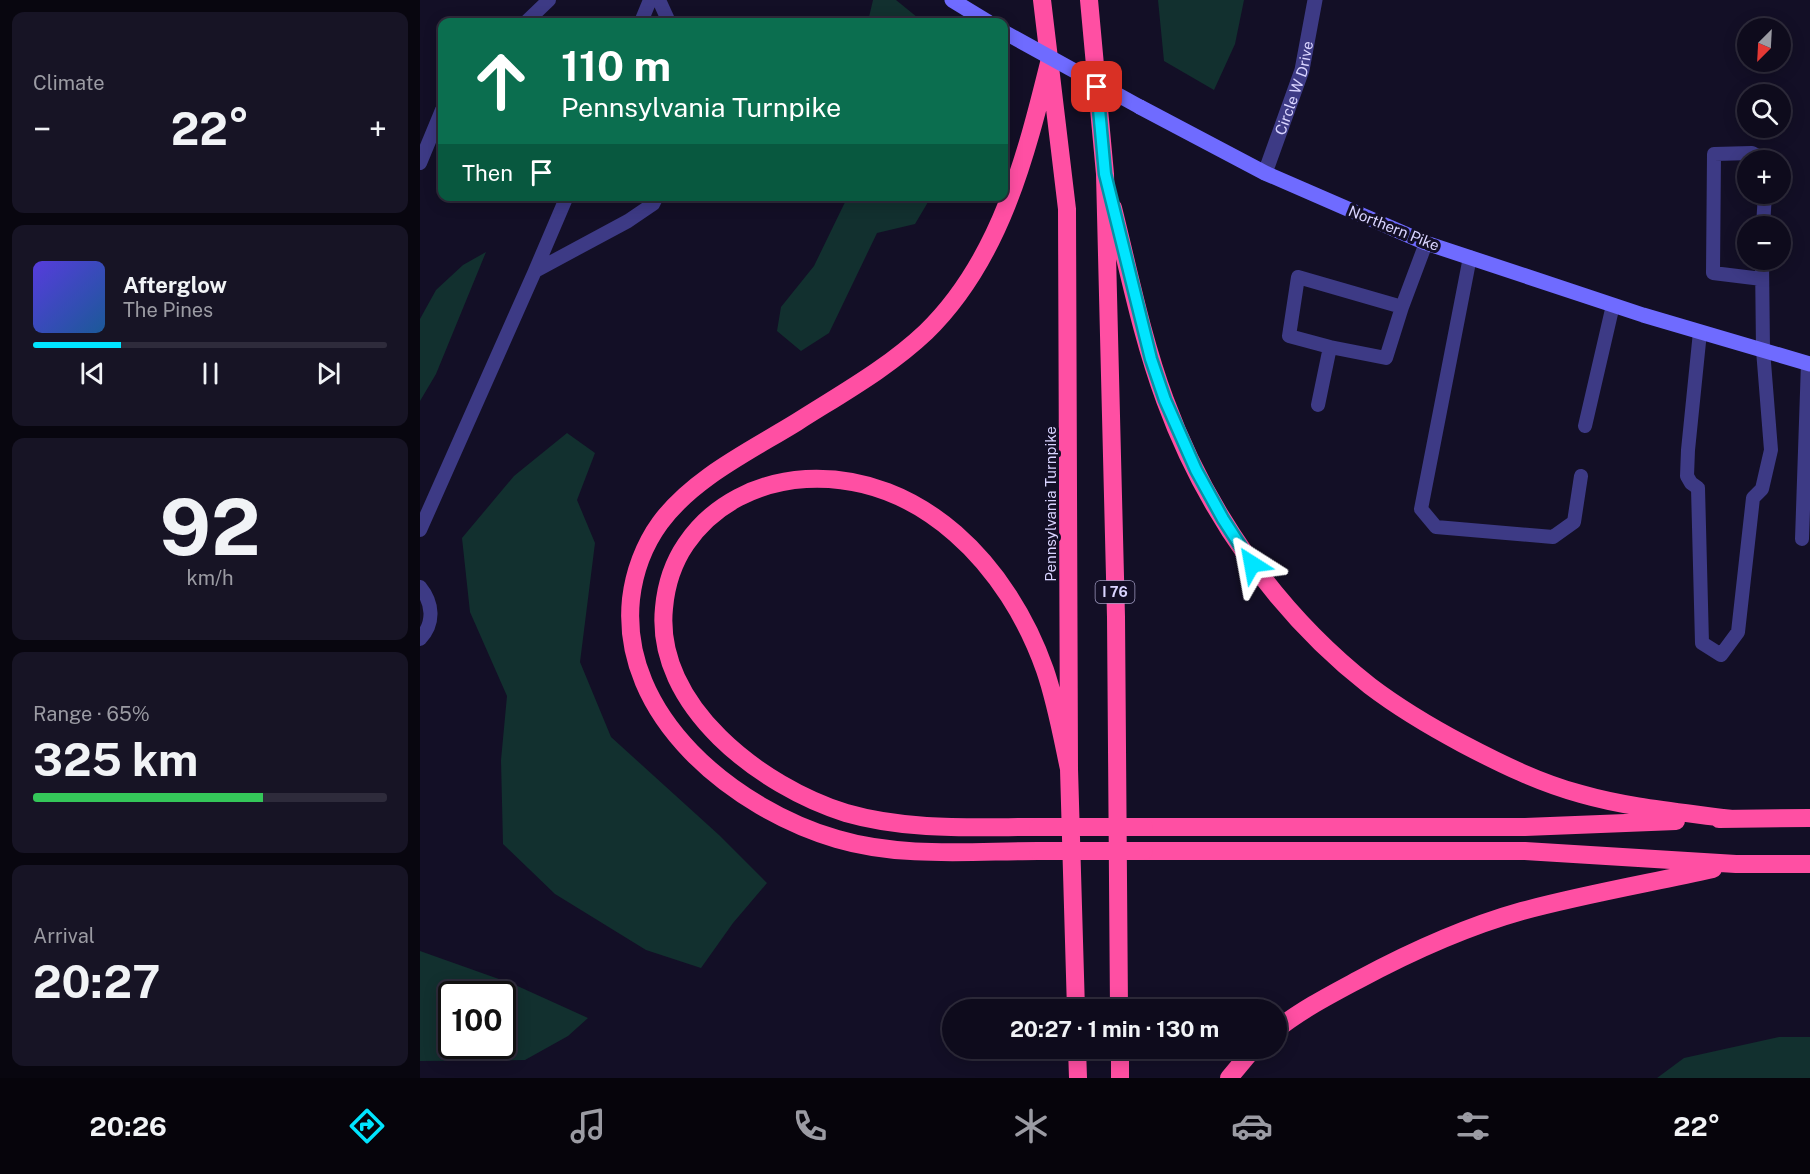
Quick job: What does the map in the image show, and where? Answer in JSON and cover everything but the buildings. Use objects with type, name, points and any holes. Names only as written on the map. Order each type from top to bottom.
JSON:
[{"type":"highway","name":"Pennsylvania Turnpike","points":[[1042,0],[1067,209],[1069,769],[1076,999]]},
{"type":"highway","name":"I 76","points":[[1089,0],[1105,174],[1116,617],[1119,999]]},
{"type":"highway","points":[[1008,200],[1032,133],[1050,59]]},
{"type":"highway","points":[[1105,174],[1151,359],[1179,435],[1232,535],[1252,564],[1298,620],[1346,666],[1379,692],[1432,727],[1503,765],[1554,786],[1610,802],[1731,819]]},
{"type":"highway","points":[[1008,201],[981,258],[946,309],[926,332],[874,373],[699,485],[660,523],[643,554],[633,588],[630,612],[635,658],[644,682],[656,706],[672,729],[699,759],[734,790],[759,806],[810,830],[868,846],[929,851],[1525,851],[1736,864],[1810,864]]},
{"type":"highway","points":[[1069,769],[1054,700],[1033,641],[1018,613],[990,568],[970,547],[914,503],[894,494],[854,482],[811,479],[771,484],[734,499],[717,511],[687,543],[677,559],[668,584],[663,613],[666,649],[672,670],[696,711],[753,764],[798,793],[820,803],[872,819],[929,826],[1144,827],[1525,826],[1810,818]]},
{"type":"highway","points":[[1287,1023],[1325,998],[1371,973],[1419,949],[1468,930],[1520,912],[1736,864]]},
{"type":"highway","points":[[1077,1059],[1078,1078]]},
{"type":"highway","points":[[1120,1059],[1120,1078]]},
{"type":"highway","points":[[1229,1078],[1245,1059]]},
{"type":"main road","points":[[952,0],[981,18]]},
{"type":"main road","name":"Northern Pike","points":[[1008,34],[1265,173],[1426,243],[1613,305],[1809,363]]},
{"type":"street","name":"Circle W Drive","points":[[1265,173],[1302,70],[1316,0]]},
{"type":"lane","points":[[530,18],[549,0]]},
{"type":"lane","points":[[643,18],[650,0]]},
{"type":"lane","points":[[659,0],[667,18]]},
{"type":"lane","points":[[420,163],[438,120]]},
{"type":"lane","points":[[1737,153],[1714,154],[1713,273],[1762,279]]},
{"type":"lane","points":[[420,530],[565,201]]},
{"type":"lane","points":[[535,271],[628,221],[654,201]]},
{"type":"lane","points":[[1402,307],[1298,277],[1289,336],[1386,358],[1426,243]]},
{"type":"lane","points":[[1470,257],[1421,509],[1436,527],[1553,537],[1574,522],[1581,476]]},
{"type":"lane","points":[[1700,332],[1687,476],[1698,488],[1702,643],[1721,655],[1737,632],[1753,498],[1762,489],[1771,450],[1763,350],[1762,270]]},
{"type":"lane","points":[[1585,426],[1613,305]]},
{"type":"lane","points":[[1318,405],[1330,347]]},
{"type":"lane","points":[[1802,539],[1809,363]]},
{"type":"lane","points":[[420,587],[428,598],[431,610],[430,622],[420,639]]},
{"type":"green space","points":[[873,0],[896,0],[918,18],[870,18]]},
{"type":"green space","points":[[1158,0],[1244,0],[1235,44],[1214,90],[1164,61]]},
{"type":"green space","points":[[846,201],[929,201],[915,224],[877,233],[829,333],[801,351],[777,331],[781,307],[814,266]]},
{"type":"green space","points":[[486,252],[436,374],[420,401],[420,319],[436,290],[463,265]]},
{"type":"green space","points":[[567,433],[595,453],[577,500],[595,543],[580,662],[611,737],[719,835],[767,883],[733,923],[701,968],[646,950],[555,894],[503,844],[501,760],[507,696],[470,612],[462,538],[514,476]]},
{"type":"green space","points":[[420,951],[505,981],[438,981],[438,1059],[516,1059],[516,985],[588,1018],[568,1036],[525,1060],[420,1061]]},
{"type":"green space","points":[[1779,1037],[1810,1037],[1810,1078],[1657,1078],[1684,1058]]},
{"type":"route","points":[[1097,87],[1105,174],[1151,359],[1179,435],[1196,470],[1232,535],[1252,564]]}]
